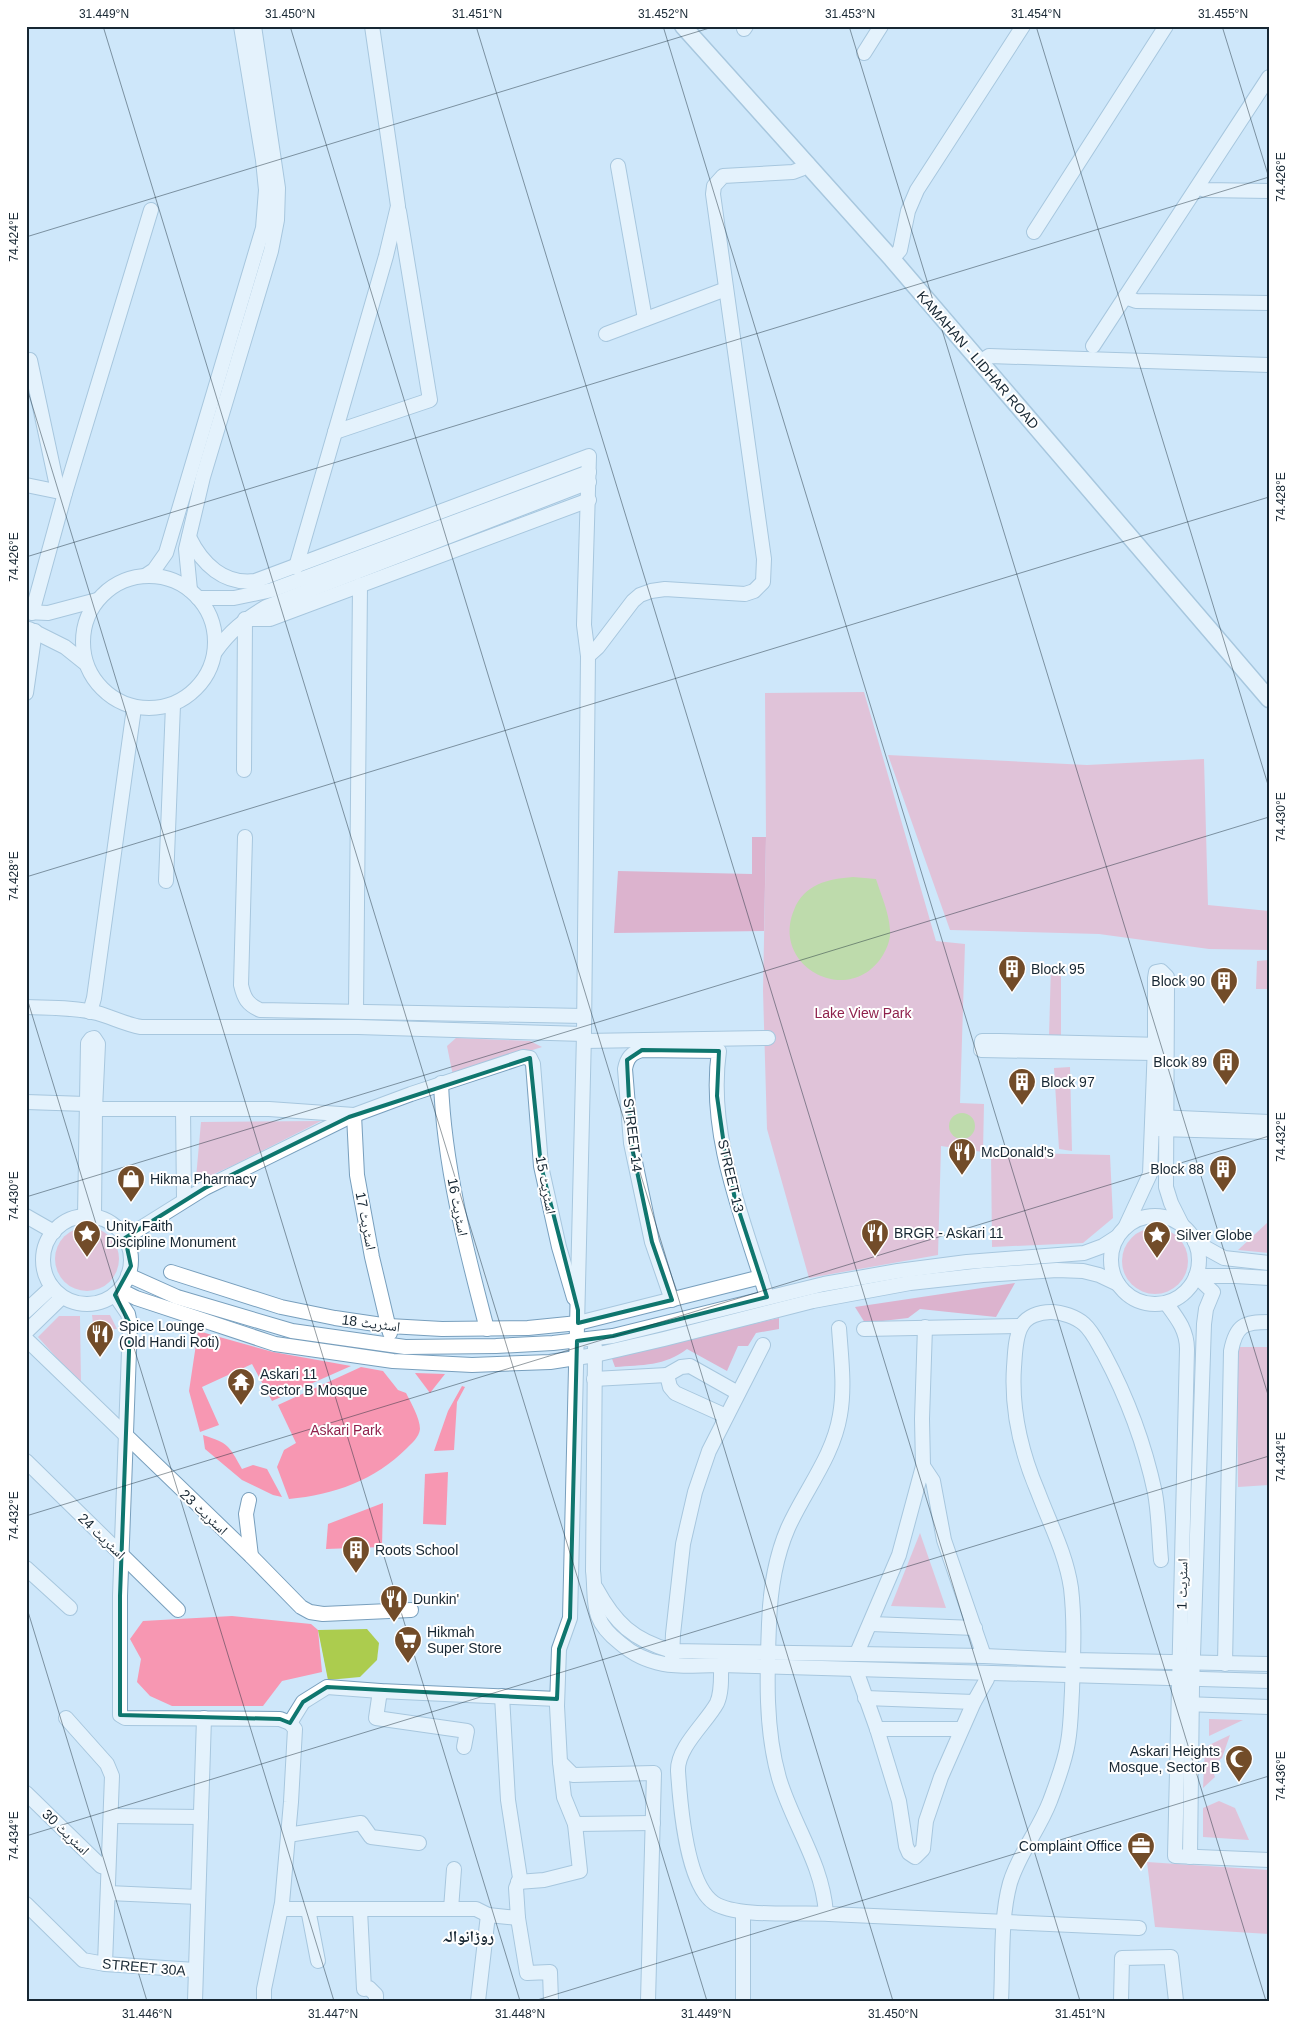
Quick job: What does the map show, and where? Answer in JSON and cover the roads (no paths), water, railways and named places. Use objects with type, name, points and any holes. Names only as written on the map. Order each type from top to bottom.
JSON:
[{"type":"main road","name":"KAMAHAN - LIDHAR ROAD","points":[[683,26],[892,259],[1269,699]]},
{"type":"street","points":[[145,576],[154,570],[166,553],[263,228],[266,190],[263,160],[242,26]]},
{"type":"street","points":[[194,594],[186,563],[189,537],[203,477],[271,251],[277,220],[278,188],[275,162],[254,26]]},
{"type":"street","points":[[335,432],[430,400],[398,206],[372,26]]},
{"type":"street","points":[[864,53],[881,26]]},
{"type":"street","points":[[892,259],[900,250],[908,212],[917,190],[1023,26]]},
{"type":"street","points":[[1034,232],[1166,26]]},
{"type":"street","points":[[1093,346],[1269,77]]},
{"type":"street","points":[[588,656],[598,647],[633,601],[645,593],[665,589],[745,594],[754,591],[763,582],[764,559],[713,194],[718,180],[723,176],[793,172],[802,170],[808,164]]},
{"type":"street","points":[[618,166],[645,319]]},
{"type":"street","points":[[1198,187],[1205,190],[1269,191]]},
{"type":"street","points":[[296,567],[386,256],[398,206]]},
{"type":"street","points":[[97,600],[61,610],[30,606],[62,492],[151,210]]},
{"type":"street","points":[[606,334],[726,289]]},
{"type":"street","points":[[1124,297],[1136,301],[1269,304]]},
{"type":"street","points":[[980,362],[989,356],[1269,365]]},
{"type":"street","points":[[30,360],[62,492]]},
{"type":"street","points":[[189,537],[196,552],[217,573],[242,583],[255,582],[590,456],[584,626],[588,656],[584,1037],[570,1618],[559,1649],[557,1698],[560,1762],[564,1797],[575,1824],[580,1871],[544,1880],[518,1882]]},
{"type":"street","points":[[194,594],[234,598],[272,590],[589,477]]},
{"type":"street","points":[[215,652],[214,632],[209,614],[194,594],[176,582],[161,577],[145,576],[127,579],[110,588],[97,600],[90,611],[83,630],[82,650],[85,663],[93,679],[104,692],[118,702],[134,708],[160,708],[173,705],[196,689],[208,672],[215,652],[229,633],[245,619],[266,606],[589,477]]},
{"type":"street","points":[[26,485],[62,492]]},
{"type":"street","points":[[245,619],[270,619],[589,500]]},
{"type":"street","points":[[356,1010],[360,585]]},
{"type":"street","points":[[244,770],[245,619]]},
{"type":"street","points":[[26,693],[29,631],[65,647],[85,663]]},
{"type":"street","points":[[166,881],[173,705]]},
{"type":"street","points":[[90,1012],[94,998],[134,708]]},
{"type":"street","points":[[245,838],[241,985],[245,1000],[251,1006],[260,1010],[356,1010],[584,1016]]},
{"type":"street","points":[[26,1007],[97,1013],[124,1024],[141,1027],[358,1027],[584,1037],[768,1038]]},
{"type":"street","points":[[1061,1047],[1158,1050],[1159,1123],[1166,1187],[1171,1203],[1182,1225],[1195,1242],[1224,1258],[1269,1263]]},
{"type":"street","name":"STREET 14","points":[[672,1300],[652,1242],[631,1143],[625,1069],[627,1060],[634,1052],[642,1050],[719,1051]]},
{"type":"street","name":"STREET 13","points":[[719,1051],[717,1096],[724,1152],[735,1199],[767,1297]]},
{"type":"street","name":"اسٹریٹ 15","points":[[442,1083],[523,1057],[530,1058],[533,1064],[541,1166],[559,1247],[578,1316]]},
{"type":"street","points":[[125,1238],[184,1200],[354,1114],[442,1083]]},
{"type":"street","name":"اسٹریٹ 16","points":[[442,1083],[442,1114],[457,1206],[487,1329]]},
{"type":"street","points":[[26,1102],[183,1109],[269,1109],[354,1114]]},
{"type":"street","points":[[89,1216],[91,1106]]},
{"type":"street","points":[[183,1109],[184,1200]]},
{"type":"street","name":"اسٹریٹ 17","points":[[354,1114],[357,1175],[372,1257],[389,1326],[390,1345]]},
{"type":"street","points":[[1159,1123],[1269,1122]]},
{"type":"street","points":[[1159,1123],[1269,1132]]},
{"type":"street","points":[[1159,1123],[1150,1174],[1112,1248],[1111,1261],[1113,1273],[1118,1284],[1125,1292],[1144,1303],[1166,1303],[1184,1294],[1196,1276],[1199,1259],[1195,1242]]},
{"type":"street","points":[[26,1216],[54,1232]]},
{"type":"street","points":[[89,1216],[112,1224],[125,1238],[131,1257],[128,1276],[117,1292],[103,1302],[89,1304],[75,1303],[62,1297],[46,1276],[44,1265],[44,1253],[47,1242],[54,1232],[67,1221],[89,1216]]},
{"type":"street","points":[[128,1276],[177,1297],[292,1331],[390,1345],[486,1346],[577,1341],[621,1334],[824,1284],[898,1271],[967,1262],[1084,1253],[1103,1246],[1143,1218],[1153,1216],[1168,1218],[1182,1225]]},
{"type":"street","points":[[117,1292],[275,1344],[393,1361],[472,1365],[550,1362],[595,1355],[813,1301],[910,1283],[983,1275],[1058,1270],[1083,1271],[1099,1275],[1118,1284]]},
{"type":"street","name":"اسٹریٹ 18","points":[[171,1272],[281,1307],[389,1326],[442,1329],[528,1328],[578,1316],[672,1300],[761,1277]]},
{"type":"street","points":[[1196,1276],[1269,1278]]},
{"type":"street","name":"اسٹریٹ 1","points":[[1186,1663],[1204,1324],[1206,1309],[1213,1292],[1196,1276]]},
{"type":"street","points":[[26,1311],[52,1286]]},
{"type":"street","points":[[117,1292],[128,1314],[130,1324],[120,1605],[120,1715],[125,1718],[280,1718],[290,1723],[294,1730],[288,1835],[281,1909],[264,1989],[264,2001]]},
{"type":"street","points":[[26,1332],[62,1297]]},
{"type":"street","name":"اسٹریٹ 1","points":[[1166,1303],[1179,1321],[1187,1340],[1186,1678],[1175,1856],[1269,1860]]},
{"type":"street","points":[[1001,2001],[1004,1922],[1010,1885],[1017,1863],[1049,1803],[1064,1762],[1071,1720],[1074,1660],[1074,1634],[1068,1573],[1053,1526],[1026,1460],[1017,1427],[1013,1389],[1015,1356],[1021,1326],[1030,1317],[1042,1313],[1056,1312],[1073,1317],[1084,1324],[1111,1367],[1144,1451],[1155,1496],[1161,1560]]},
{"type":"street","points":[[1225,1664],[1232,1351],[1235,1334],[1240,1328],[1252,1323],[1269,1322]]},
{"type":"street","points":[[864,1328],[1021,1326]]},
{"type":"street","points":[[857,1653],[871,1624],[899,1554],[923,1466],[924,1327]]},
{"type":"street","points":[[826,1913],[822,1886],[813,1857],[780,1781],[772,1753],[768,1667],[770,1600],[776,1566],[788,1529],[827,1457],[840,1416],[842,1375],[839,1328]]},
{"type":"street","points":[[595,1338],[593,1571],[595,1603],[598,1615],[613,1637],[640,1657],[650,1662],[672,1666],[721,1665],[1269,1681]]},
{"type":"street","name":"اسٹریٹ 23","points":[[26,1339],[301,1606],[310,1612],[361,1613],[411,1610]]},
{"type":"street","points":[[672,1666],[683,1544],[691,1510],[709,1451],[763,1345]]},
{"type":"street","points":[[594,1379],[667,1375],[681,1367],[690,1366],[738,1393]]},
{"type":"street","points":[[667,1375],[670,1387],[675,1393],[726,1416]]},
{"type":"street","name":"اسٹریٹ 24","points":[[26,1461],[178,1610]]},
{"type":"street","points":[[923,1466],[933,1481],[944,1540],[954,1574],[984,1656]]},
{"type":"street","points":[[249,1500],[246,1514],[251,1556]]},
{"type":"street","points":[[26,1568],[70,1608]]},
{"type":"street","points":[[595,1588],[612,1616],[623,1625],[651,1645],[672,1650],[1269,1664]]},
{"type":"street","points":[[871,1624],[975,1628]]},
{"type":"street","points":[[721,1665],[720,1691],[717,1702],[700,1724],[685,1749],[678,1768],[684,1837],[694,1869],[703,1889],[712,1902],[743,1912],[826,1913],[1138,1928]]},
{"type":"street","points":[[856,1670],[877,1729],[899,1801],[906,1846],[909,1853],[915,1857],[923,1849],[926,1821],[941,1777],[961,1729],[987,1679],[987,1673]]},
{"type":"street","points":[[290,1723],[303,1702],[328,1687],[380,1691],[557,1698]]},
{"type":"street","points":[[380,1691],[376,1718],[467,1731],[464,1747]]},
{"type":"street","points":[[502,1696],[508,1800],[520,1878],[516,1888],[518,1918],[527,1973],[550,1972],[551,2001]]},
{"type":"street","points":[[865,1698],[974,1702]]},
{"type":"street","points":[[1185,1704],[1269,1706]]},
{"type":"street","name":"اسٹریٹ 1","points":[[1185,1704],[1190,1857]]},
{"type":"street","points":[[66,1718],[107,1764],[112,1776],[105,1964]]},
{"type":"street","points":[[195,2001],[194,1970],[204,1718]]},
{"type":"street","points":[[877,1729],[961,1729]]},
{"type":"street","points":[[560,1762],[573,1775],[654,1773],[648,2001]]},
{"type":"street","name":"اسٹریٹ 30","points":[[26,1793],[101,1866],[108,1868]]},
{"type":"street","points":[[111,1816],[201,1816]]},
{"type":"street","points":[[288,1835],[361,1823],[372,1837],[419,1843]]},
{"type":"street","points":[[575,1824],[653,1823]]},
{"type":"street","points":[[451,1910],[454,1869]]},
{"type":"street","points":[[108,1893],[198,1897]]},
{"type":"street","name":"STREET 30A","points":[[26,1904],[83,1960],[105,1964],[194,1970]]},
{"type":"street","points":[[281,1909],[476,1909],[488,1916],[518,1918]]},
{"type":"street","points":[[308,1909],[318,1961]]},
{"type":"street","points":[[360,1910],[364,1989],[369,1988],[376,1995],[376,2001]]},
{"type":"street","points":[[743,1912],[743,2001]]},
{"type":"street","points":[[478,2001],[488,1916]]},
{"type":"street","points":[[1121,2001],[1122,1958],[1171,1958],[1176,2001]]},
{"type":"place","name":"Block 95","points":[[1012,993]]},
{"type":"place","name":"Block 90","points":[[1224,1005]]},
{"type":"place","name":"Blcok 89","points":[[1226,1086]]},
{"type":"place","name":"Block 97","points":[[1022,1106]]},
{"type":"place","name":"McDonald's","points":[[962,1176]]},
{"type":"place","name":"Block 88","points":[[1223,1193]]},
{"type":"place","name":"Hikma Pharmacy","points":[[131,1203]]},
{"type":"place","name":"BRGR - Askari 11","points":[[875,1257]]},
{"type":"place","name":"Unity Faith Discipline Monument","points":[[87,1258]]},
{"type":"place","name":"Silver Globe","points":[[1157,1259]]},
{"type":"place","name":"Spice Lounge (Old Handi Roti)","points":[[100,1358]]},
{"type":"place","name":"Askari 11 Sector B Mosque","points":[[241,1406]]},
{"type":"place","name":"Roots School","points":[[356,1574]]},
{"type":"place","name":"Dunkin'","points":[[394,1623]]},
{"type":"place","name":"Hikmah Super Store","points":[[408,1664]]},
{"type":"place","name":"Askari Heights Mosque, Sector B","points":[[1239,1783]]},
{"type":"place","name":"Complaint Office","points":[[1141,1870]]},
{"type":"district","name":"روڑانوالہ","points":[[468,1936]]},
{"type":"park label","name":"Lake View Park","points":[[863,1013]]},
{"type":"park label","name":"Askari Park","points":[[346,1430]]}]
